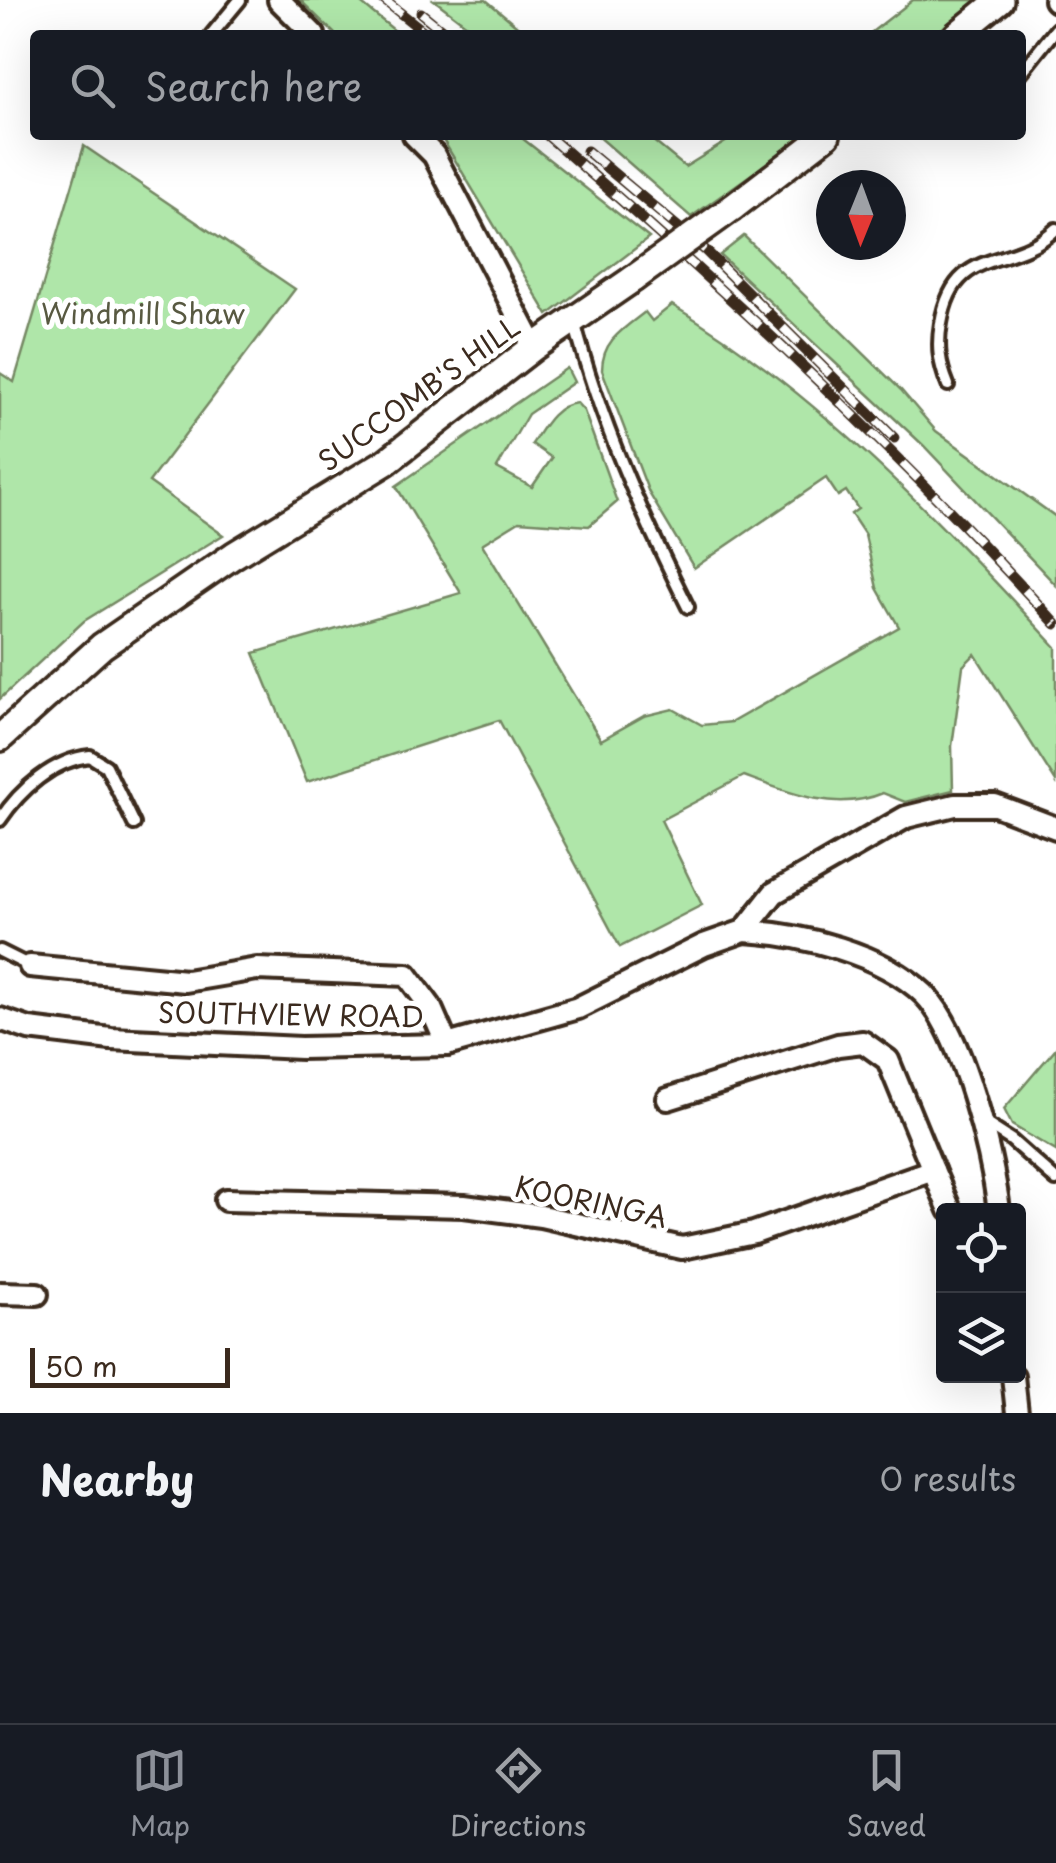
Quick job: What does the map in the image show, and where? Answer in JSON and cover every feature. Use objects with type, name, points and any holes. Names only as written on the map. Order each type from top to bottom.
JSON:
[{"type":"street","points":[[279,0],[309,30]]},
{"type":"street","points":[[963,30],[1000,0]]},
{"type":"street","points":[[419,140],[434,155],[534,347]]},
{"type":"street","name":"SUCCOMB'S HILL","points":[[0,738],[102,646],[234,555],[386,462],[534,347],[821,140]]},
{"type":"street","name":"SOUTHVIEW ROAD","points":[[0,1019],[29,1029],[111,1038],[301,1048],[447,1045],[578,1008],[704,946],[744,931],[774,893],[906,817],[955,805],[995,805],[1056,828]]},
{"type":"street","points":[[744,931],[779,932],[874,962],[925,995],[951,1042],[982,1122],[997,1203]]},
{"type":"street","points":[[30,966],[186,981],[257,970],[407,975],[430,1006],[447,1045]]},
{"type":"street","points":[[668,1099],[838,1045],[862,1042],[888,1060],[947,1203]]},
{"type":"street","name":"KOORINGA","points":[[226,1200],[464,1206],[540,1216],[682,1248],[754,1233],[933,1170]]},
{"type":"street","points":[[0,1293],[37,1294]]},
{"type":"street","points":[[1014,1383],[1018,1413]]},
{"type":"lane","points":[[216,30],[240,0]]},
{"type":"lane","points":[[1026,66],[1056,29]]},
{"type":"lane","points":[[948,385],[937,345],[950,288],[970,268],[1039,243],[1056,229]]},
{"type":"lane","points":[[574,320],[592,390],[636,502],[688,607]]},
{"type":"lane","points":[[0,820],[21,792],[39,778],[66,762],[90,756],[106,766],[134,824]]},
{"type":"lane","points":[[0,951],[30,966]]},
{"type":"lane","points":[[982,1122],[1011,1140],[1056,1180]]},
{"type":"green space","points":[[300,0],[357,0],[394,30],[331,30]]},
{"type":"green space","points":[[434,0],[486,0],[522,30],[473,30]]},
{"type":"green space","points":[[913,0],[977,0],[940,30],[874,30]]},
{"type":"green space","points":[[443,140],[524,140],[649,238],[548,315]]},
{"type":"green space","points":[[603,140],[652,140],[685,167],[729,140],[800,140],[691,217]]},
{"type":"green space","name":"Windmill Shaw","points":[[84,146],[295,289],[149,482],[223,535],[84,621],[0,699],[0,373],[14,382]]},
{"type":"green space","points":[[744,236],[901,390],[936,431],[1056,517],[1056,585],[923,445],[720,255]]},
{"type":"green space","points":[[672,305],[777,378],[876,462],[1056,647],[1056,782],[975,654],[963,666],[952,746],[953,790],[905,802],[883,793],[865,799],[830,801],[794,794],[744,776],[661,820],[702,905],[620,947],[499,720],[307,782],[254,653],[461,593],[396,486],[567,368],[574,382],[528,414],[497,468],[532,487],[552,458],[532,444],[556,412],[577,403],[584,411],[617,502],[589,526],[519,521],[482,544],[601,740],[644,716],[673,709],[702,725],[732,722],[899,627],[877,588],[865,535],[851,514],[858,509],[846,491],[838,496],[826,478],[694,568],[649,493],[602,370],[610,343],[622,330],[645,312],[652,321]]},
{"type":"green space","points":[[1056,1048],[1056,1151],[1012,1125],[1004,1109]]},
{"type":"railway","points":[[384,0],[422,30]]},
{"type":"railway","points":[[421,13],[442,30]]},
{"type":"railway","points":[[553,140],[809,372],[935,496],[1056,624]]},
{"type":"railway","points":[[587,151],[705,250],[894,438]]}]
